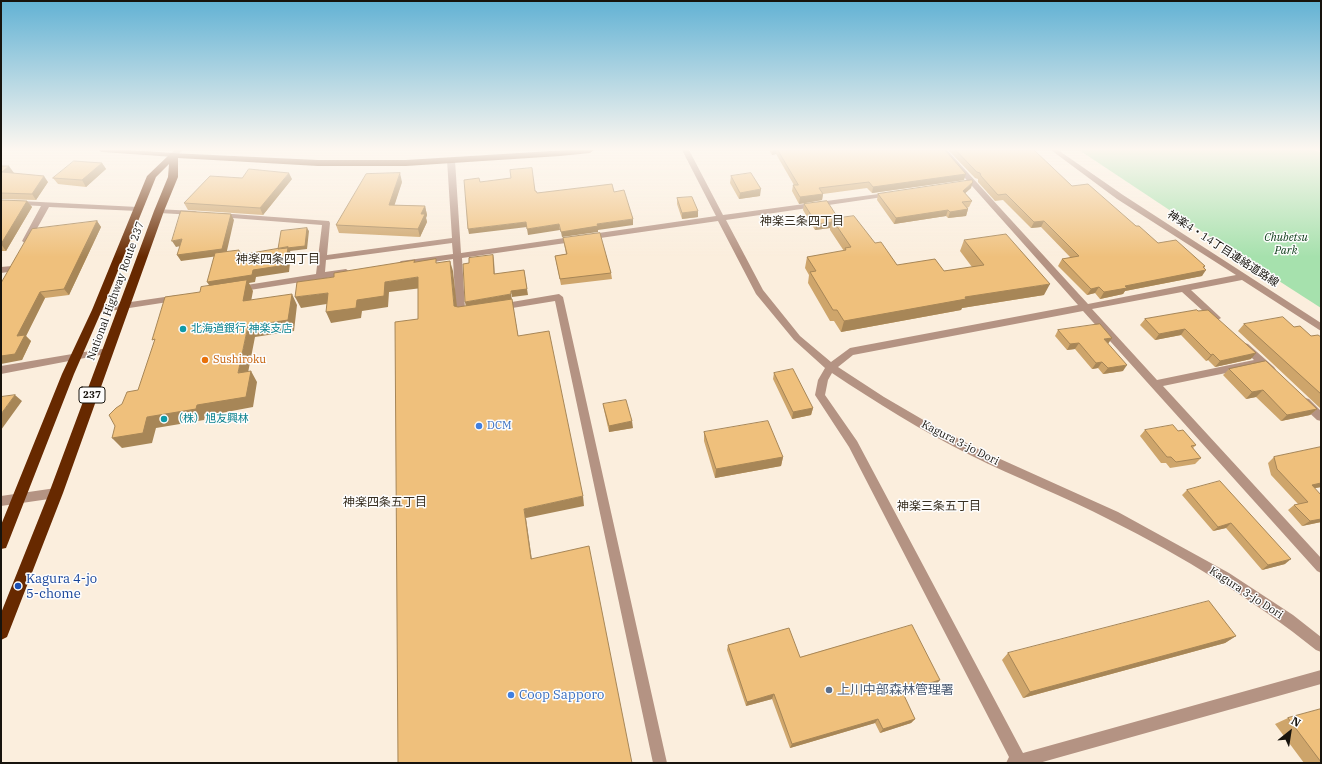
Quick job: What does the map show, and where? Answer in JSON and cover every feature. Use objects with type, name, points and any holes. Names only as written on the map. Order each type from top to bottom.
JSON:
[{"type":"highway","name":"National Highway Route 237","points":[[1,543],[76,357],[148,186]]},
{"type":"highway","name":"National Highway Route 237","points":[[1,632],[56,493],[169,186]]},
{"type":"street","points":[[453,186],[461,313],[476,311]]},
{"type":"street","name":"Kagura 3-jo Dori","points":[[703,186],[759,292],[797,338],[831,367],[880,400],[928,428],[974,452],[1114,516],[1225,577],[1288,619],[1321,644]]},
{"type":"street","points":[[977,186],[1085,308],[1321,567]]},
{"type":"street","name":"神楽4・14丁目連絡道路線","points":[[1104,186],[1321,328]]},
{"type":"street","points":[[396,265],[896,193]]},
{"type":"street","points":[[1,202],[138,209]]},
{"type":"street","points":[[22,250],[46,205]]},
{"type":"street","points":[[159,211],[326,223],[320,276]]},
{"type":"street","points":[[322,258],[457,240]]},
{"type":"street","points":[[1,270],[13,265],[4,280]]},
{"type":"street","points":[[227,291],[358,270]]},
{"type":"street","points":[[1243,277],[850,352],[831,367],[821,380],[820,394],[853,444],[1016,762],[1321,677]]},
{"type":"street","points":[[1183,288],[1222,325]]},
{"type":"street","points":[[97,310],[189,297]]},
{"type":"street","points":[[491,308],[559,297],[660,763]]},
{"type":"street","points":[[1239,340],[1278,377]]},
{"type":"street","points":[[1,370],[108,351]]},
{"type":"street","points":[[1155,384],[1262,362]]},
{"type":"street","points":[[1300,397],[1321,417]]},
{"type":"street","points":[[1,501],[20,497],[56,493]]},
{"type":"green space","name":"Chubetsu Park","points":[[1133,186],[1321,186],[1321,308]]},
{"type":"building","points":[[1,186],[38,186],[32,194],[1,193]]},
{"type":"building","points":[[201,186],[279,186],[260,208],[184,203]]},
{"type":"building","points":[[359,186],[396,186],[389,205],[425,206],[421,214],[425,214],[418,229],[336,225]]},
{"type":"building","points":[[464,186],[534,186],[537,193],[598,186],[612,186],[614,192],[624,190],[633,219],[597,224],[598,226],[561,232],[559,224],[527,229],[526,222],[468,229]]},
{"type":"building","points":[[736,186],[759,186],[761,189],[740,193]]},
{"type":"building","points":[[793,186],[839,186],[819,188],[823,194],[800,197]]},
{"type":"building","points":[[934,186],[969,186],[963,191],[972,201],[962,202],[968,209],[950,212],[948,210],[896,218],[878,194]]},
{"type":"building","points":[[990,186],[1090,186],[1158,243],[1176,240],[1205,266],[1203,267],[1206,270],[1125,286],[1127,288],[1104,292],[1099,287],[1091,289],[1062,259],[1079,256],[1044,221],[1034,222],[1006,194],[998,195]]},
{"type":"building","points":[[692,197],[698,211],[682,213],[677,198]]},
{"type":"building","points":[[1,200],[27,201],[1,244]]},
{"type":"building","points":[[827,201],[838,218],[832,219],[832,222],[817,224],[804,204]]},
{"type":"building","points":[[181,211],[231,214],[222,249],[177,255],[182,239],[172,241]]},
{"type":"building","points":[[854,216],[875,243],[881,242],[897,265],[935,259],[944,271],[984,265],[964,240],[1006,234],[1050,284],[965,297],[966,299],[844,321],[837,310],[833,310],[810,272],[816,271],[807,257],[846,250],[845,248],[851,247],[832,219]]},
{"type":"building","points":[[97,221],[64,289],[40,292],[17,336],[25,335],[15,354],[1,356],[1,283],[32,229]]},
{"type":"building","points":[[307,228],[305,246],[278,249],[281,231]]},
{"type":"building","points":[[600,233],[611,273],[560,279],[555,256],[567,254],[563,238]]},
{"type":"building","points":[[288,247],[286,265],[253,270],[252,275],[207,282],[215,253],[239,250],[238,255]]},
{"type":"building","points":[[493,255],[494,274],[524,270],[527,289],[511,291],[511,294],[465,302],[463,264],[469,263],[469,258]]},
{"type":"building","points":[[436,259],[436,263],[450,261],[454,306],[458,307],[512,299],[518,336],[549,331],[583,496],[524,509],[531,559],[589,546],[632,763],[398,763],[395,322],[418,319],[418,277],[385,282],[384,296],[357,300],[356,308],[326,312],[328,293],[295,297],[297,282],[334,277],[334,273],[415,260],[414,262]]},
{"type":"building","points":[[247,280],[243,301],[292,294],[288,320],[248,326],[238,373],[251,371],[246,397],[197,405],[196,409],[147,417],[143,433],[112,438],[115,426],[109,415],[122,404],[127,392],[138,390],[155,339],[152,340],[165,297],[200,292],[201,287]]},
{"type":"building","points":[[1197,310],[1208,310],[1256,353],[1220,361],[1213,354],[1211,355],[1185,329],[1159,334],[1145,319]]},
{"type":"building","points":[[1283,317],[1294,327],[1300,326],[1311,336],[1318,335],[1321,337],[1321,394],[1244,324]]},
{"type":"building","points":[[1100,324],[1112,338],[1104,339],[1127,365],[1108,368],[1102,362],[1096,363],[1079,343],[1070,344],[1058,330]]},
{"type":"building","points":[[1266,361],[1317,409],[1287,415],[1263,390],[1252,392],[1229,369]]},
{"type":"building","points":[[793,369],[813,408],[793,412],[774,373]]},
{"type":"building","points":[[15,395],[1,414],[1,397]]},
{"type":"building","points":[[626,400],[632,421],[609,426],[603,404]]},
{"type":"building","points":[[768,421],[783,457],[716,469],[704,432]]},
{"type":"building","points":[[1173,425],[1178,431],[1183,430],[1196,445],[1191,446],[1201,458],[1176,462],[1171,457],[1167,457],[1145,430]]},
{"type":"building","points":[[1321,447],[1321,483],[1312,485],[1321,495],[1321,519],[1310,521],[1294,505],[1308,502],[1277,469],[1274,457]]},
{"type":"building","points":[[1220,481],[1291,559],[1268,565],[1231,523],[1218,527],[1187,490]]},
{"type":"building","points":[[1209,601],[1236,636],[1030,692],[1008,653]]},
{"type":"building","name":"上川中部森林管理署","points":[[912,625],[940,680],[902,691],[915,719],[883,729],[878,719],[792,744],[774,694],[747,702],[728,645],[789,628],[800,657]]},
{"type":"building","points":[[1321,709],[1321,762],[1288,718]]},
{"type":"place","name":"北海道銀行 神楽支店","points":[[183,329]]},
{"type":"place","name":"Sushiroku","points":[[205,360]]},
{"type":"place","name":"（株）旭友興林","points":[[164,419]]},
{"type":"place","name":"DCM","points":[[479,426]]},
{"type":"place","name":"Kagura 4-jo 5-chome","points":[[18,586]]},
{"type":"place","name":"上川中部森林管理署","points":[[829,690]]},
{"type":"place","name":"Coop Sapporo","points":[[511,695]]},
{"type":"district","name":"神楽三条四丁目","points":[[802,222]]},
{"type":"district","name":"神楽四条四丁目","points":[[278,260]]},
{"type":"district","name":"神楽四条五丁目","points":[[385,503]]},
{"type":"district","name":"神楽三条五丁目","points":[[939,507]]}]
